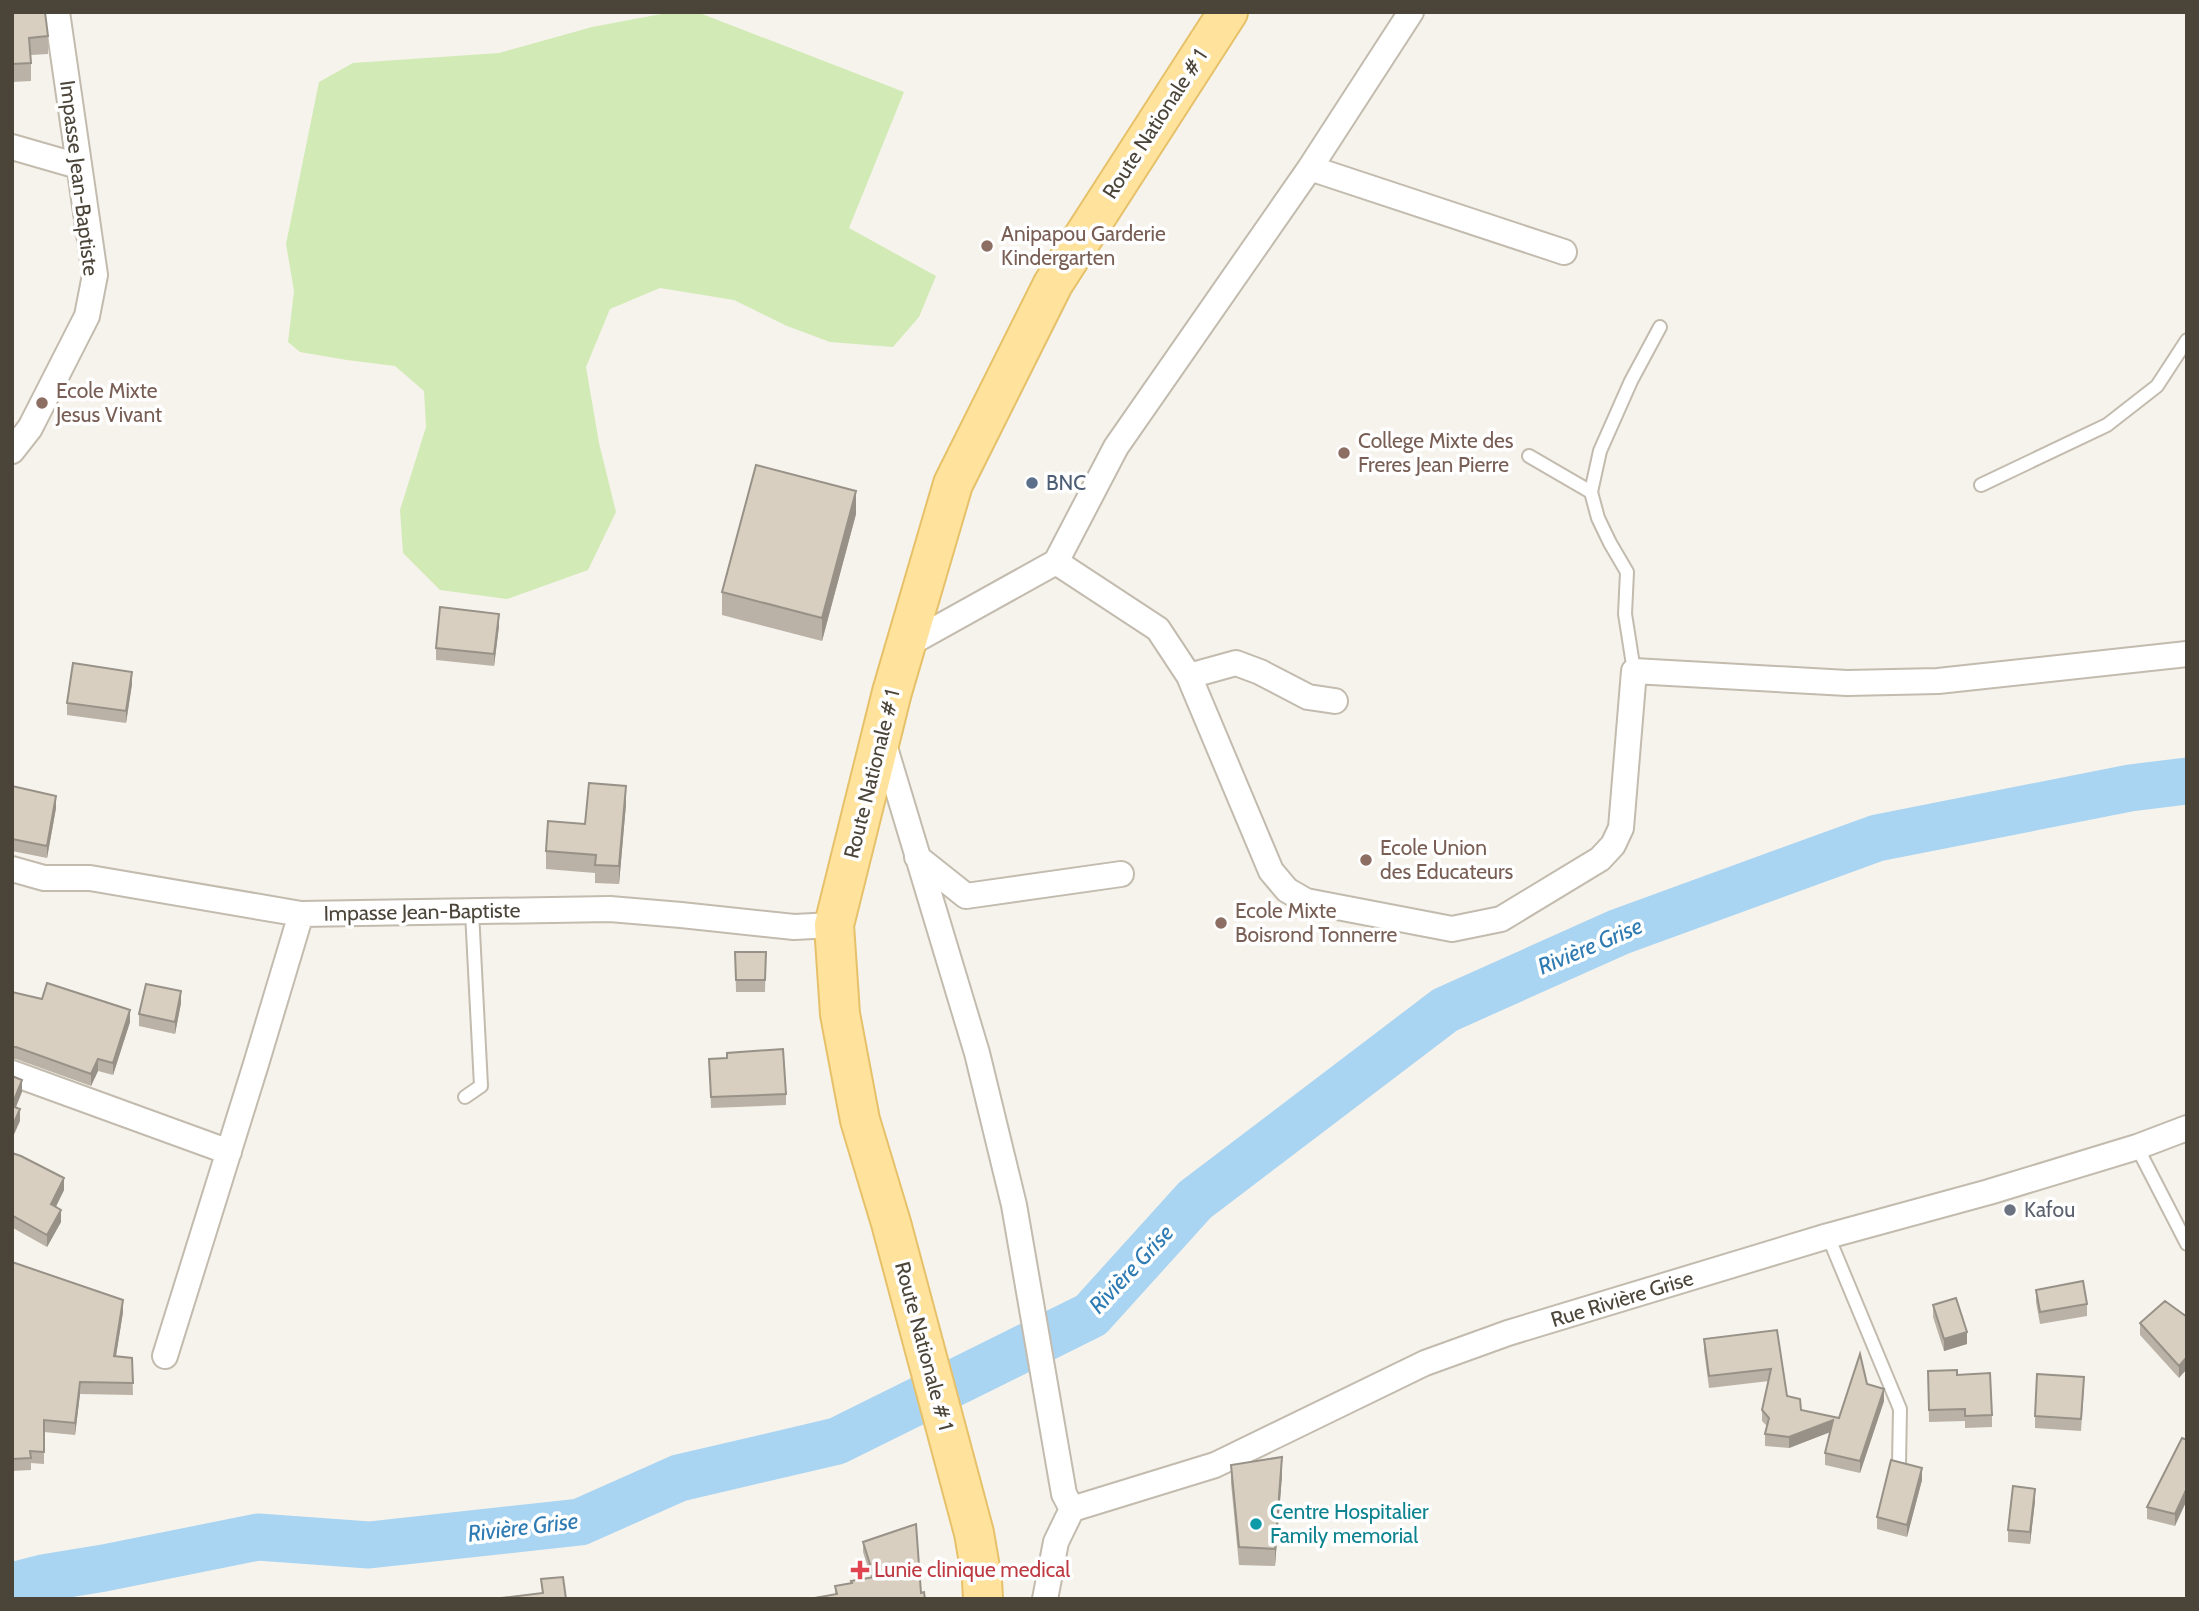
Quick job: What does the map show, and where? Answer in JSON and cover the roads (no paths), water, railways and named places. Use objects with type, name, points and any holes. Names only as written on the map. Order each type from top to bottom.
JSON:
[{"type":"main road","name":"Route Nationale # 1","points":[[983,1599],[974,1533],[891,1223],[860,1120],[841,1014],[834,925],[881,733],[953,484],[1053,284],[1228,12]]},
{"type":"street","name":"Impasse Jean-Baptiste","points":[[12,450],[30,428],[87,316],[95,275],[57,12]]},
{"type":"street","points":[[905,646],[1056,562],[1116,447],[1310,167],[1410,12]]},
{"type":"street","points":[[12,147],[78,166]]},
{"type":"street","points":[[1310,167],[1564,252]]},
{"type":"street","points":[[1056,562],[1158,629],[1189,676],[1271,871],[1287,890],[1306,901],[1452,929],[1501,919],[1600,859],[1613,845],[1621,828],[1634,671],[1847,683],[1925,681],[2187,654]]},
{"type":"street","points":[[1189,676],[1236,663],[1260,672],[1308,697],[1335,701]]},
{"type":"street","points":[[881,733],[977,1053],[1014,1205],[1068,1502],[1056,1542],[1045,1599]]},
{"type":"street","points":[[917,858],[966,896],[1121,874]]},
{"type":"street","name":"Impasse Jean-Baptiste","points":[[12,869],[44,878],[90,878],[301,914],[610,909],[794,927],[834,925]]},
{"type":"street","points":[[165,1356],[301,914]]},
{"type":"street","points":[[12,1073],[229,1152]]},
{"type":"street","name":"Rue Rivière Grise","points":[[1068,1502],[1215,1465],[1425,1363],[1484,1341],[1828,1236],[1989,1192],[2137,1147],[2187,1128]]},
{"type":"lane","points":[[1634,671],[1625,614],[1627,572],[1598,517],[1591,492],[1600,451],[1631,381],[1660,327]]},
{"type":"lane","points":[[1981,485],[2106,425],[2157,386],[2187,340]]},
{"type":"lane","points":[[1530,456],[1591,492]]},
{"type":"lane","points":[[465,1097],[481,1086],[472,912]]},
{"type":"lane","points":[[2137,1147],[2187,1244]]},
{"type":"lane","points":[[1828,1236],[1900,1409],[1899,1464]]},
{"type":"waterway","name":"Rivière Grise","points":[[12,1586],[258,1537],[369,1545],[580,1522],[679,1478],[837,1441],[1091,1315],[1195,1200],[1445,1010],[1619,932],[1877,838],[2130,788],[2187,781]]},
{"type":"place","name":"Anipapou Garderie Kindergarten","points":[[987,246]]},
{"type":"place","name":"Ecole Mixte Jesus Vivant","points":[[42,403]]},
{"type":"place","name":"College Mixte des Freres Jean Pierre","points":[[1344,453]]},
{"type":"place","name":"BNC","points":[[1032,483]]},
{"type":"place","name":"Ecole Union des Educateurs","points":[[1366,860]]},
{"type":"place","name":"Ecole Mixte Boisrond Tonnerre","points":[[1221,923]]},
{"type":"place","name":"Kafou","points":[[2010,1210]]},
{"type":"place","name":"Centre Hospitalier Family memorial","points":[[1256,1524]]},
{"type":"place","name":"Lunie clinique medical","points":[[860,1570]]}]
